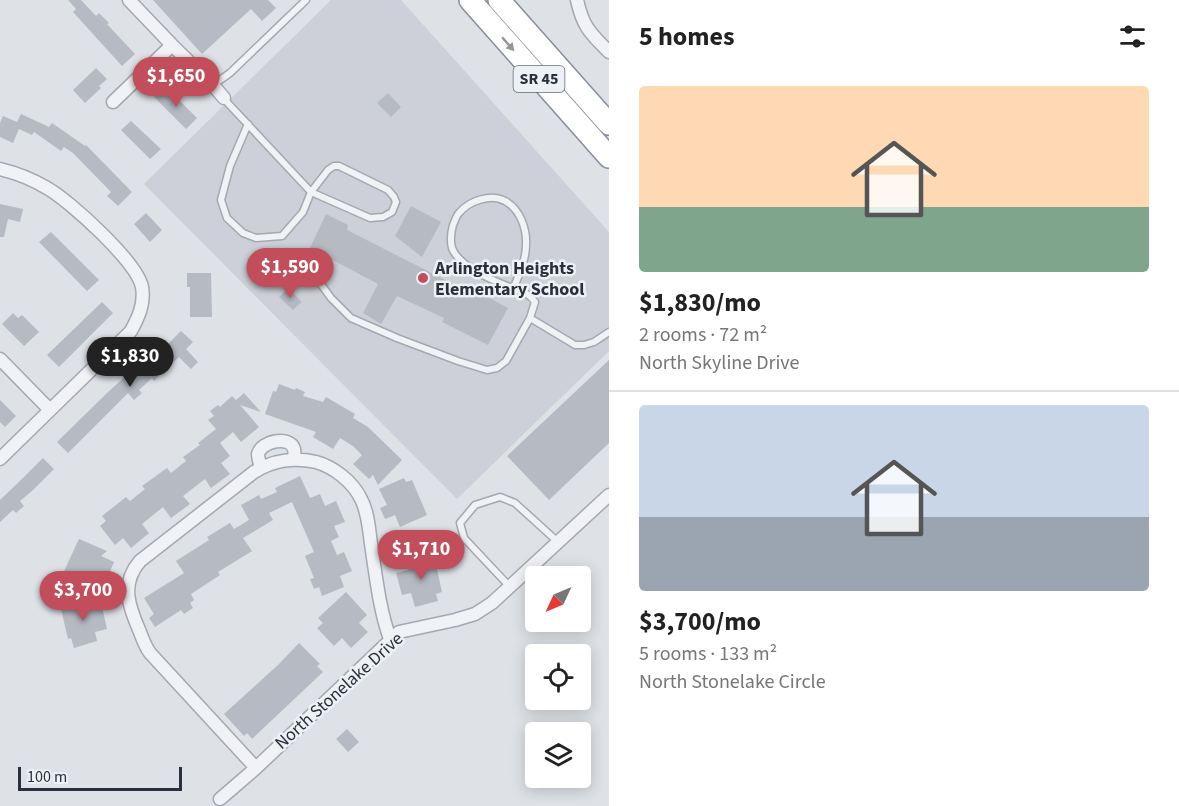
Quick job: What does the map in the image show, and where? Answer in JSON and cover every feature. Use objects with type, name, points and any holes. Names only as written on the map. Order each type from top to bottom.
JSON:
[{"type":"highway","name":"SR 45","points":[[470,0],[609,157]]},
{"type":"highway","name":"SR 45","points":[[499,0],[609,123]]},
{"type":"highway","points":[[541,81],[556,81],[580,92]]},
{"type":"street","points":[[129,0],[224,98]]},
{"type":"street","points":[[577,0],[580,14],[588,30],[609,52]]},
{"type":"street","points":[[113,102],[172,45]]},
{"type":"street","points":[[0,169],[25,176],[38,183],[62,197],[81,213],[136,272],[142,287],[143,301],[131,332],[0,459]]},
{"type":"street","points":[[0,359],[50,410]]},
{"type":"street","points":[[261,468],[258,454],[267,444],[283,440],[294,448],[294,459]]},
{"type":"street","points":[[256,768],[143,643],[131,613],[128,586],[134,568],[146,555],[261,468],[279,461],[294,459],[321,464],[348,481],[361,498],[368,519],[379,599],[390,639]]},
{"type":"street","name":"North Stonelake Drive","points":[[220,799],[256,768],[390,639],[399,632],[455,621],[475,614],[492,603],[609,495]]},
{"type":"lane","points":[[213,85],[230,73],[306,0]]},
{"type":"lane","points":[[224,98],[311,192],[370,218],[383,218],[392,212],[396,204],[388,190],[339,166],[334,166],[328,170],[311,192],[303,212],[282,236],[256,238],[243,232],[227,218],[221,200],[230,166],[248,124]]},
{"type":"lane","points":[[304,261],[331,298],[351,318],[458,361],[487,370],[497,368],[506,361],[530,318],[535,302],[530,294],[513,289],[489,279],[466,266],[452,249],[450,232],[458,214],[473,202],[489,198],[504,200],[518,211],[526,244],[522,270],[513,289]]},
{"type":"lane","points":[[530,318],[575,345],[594,342],[609,332]]},
{"type":"lane","points":[[510,587],[464,538],[460,523],[475,505],[500,497],[515,503],[558,543]]},
{"type":"shaded area","name":"Arlington Heights Elementary School","points":[[331,0],[401,0],[609,232],[609,351],[457,499],[144,184]]},
{"type":"building","points":[[68,0],[81,0],[96,16],[99,13],[135,54],[122,66],[73,12],[76,9]]},
{"type":"building","points":[[153,0],[268,0],[276,8],[262,21],[251,9],[202,54]]},
{"type":"building","points":[[96,68],[107,79],[85,103],[73,90]]},
{"type":"building","points":[[165,86],[197,118],[186,129],[154,97]]},
{"type":"building","points":[[388,93],[401,107],[391,117],[377,103]]},
{"type":"building","points":[[21,114],[49,127],[52,123],[86,145],[132,192],[118,206],[107,196],[111,192],[73,153],[64,147],[61,151],[34,132],[32,135],[19,129],[13,143],[0,137],[0,123],[3,116],[17,122]]},
{"type":"building","points":[[131,121],[161,149],[150,159],[121,130]]},
{"type":"building","points":[[0,204],[23,209],[20,222],[8,219],[4,237],[0,237]]},
{"type":"building","points":[[411,206],[441,222],[422,257],[395,236]]},
{"type":"building","points":[[146,213],[162,230],[150,242],[134,224]]},
{"type":"building","points":[[326,214],[348,225],[347,230],[459,287],[462,283],[508,308],[488,345],[442,322],[444,318],[397,296],[381,324],[363,313],[378,284],[331,259],[330,264],[308,252]]},
{"type":"building","points":[[51,232],[99,280],[87,291],[39,242]]},
{"type":"building","points":[[187,273],[211,273],[212,317],[190,317],[190,287],[187,287]]},
{"type":"building","points":[[288,288],[302,302],[293,310],[279,297]]},
{"type":"building","points":[[102,302],[113,313],[59,367],[47,355]]},
{"type":"building","points":[[13,313],[18,318],[22,315],[39,332],[24,346],[2,324]]},
{"type":"building","points":[[181,331],[193,342],[186,349],[198,362],[191,369],[179,357],[154,381],[152,378],[139,390],[142,393],[134,400],[128,393],[68,453],[57,442],[108,392],[146,358],[150,362]]},
{"type":"building","points":[[609,360],[609,443],[549,500],[507,456]]},
{"type":"building","points":[[279,384],[295,390],[296,388],[305,392],[303,396],[323,402],[326,397],[355,414],[353,418],[368,427],[402,460],[378,485],[373,475],[369,479],[353,464],[362,455],[353,446],[340,438],[333,449],[313,437],[316,432],[265,414],[273,391],[276,392]]},
{"type":"building","points":[[244,393],[261,412],[240,405],[259,427],[241,442],[233,432],[220,443],[230,456],[221,463],[230,474],[211,488],[205,479],[183,496],[190,504],[171,518],[163,507],[142,524],[149,533],[131,548],[123,538],[115,545],[100,526],[106,521],[102,516],[126,497],[130,501],[145,489],[142,486],[167,468],[171,473],[186,461],[183,457],[200,445],[198,443],[216,429],[208,420],[214,416],[210,411],[218,405],[220,407],[232,396],[236,400]]},
{"type":"building","points":[[0,400],[16,416],[5,427],[0,422]]},
{"type":"building","points":[[43,458],[54,469],[20,501],[24,506],[16,513],[13,510],[0,522],[0,500]]},
{"type":"building","points":[[300,476],[310,498],[320,494],[325,506],[336,501],[345,522],[334,526],[339,537],[331,541],[337,555],[344,552],[352,571],[340,576],[344,587],[322,596],[319,587],[314,589],[310,579],[314,578],[305,556],[314,552],[292,502],[269,513],[273,520],[243,538],[252,551],[218,572],[220,575],[191,594],[194,600],[190,603],[193,608],[184,614],[181,610],[155,627],[149,618],[154,614],[144,598],[184,573],[176,561],[209,540],[207,537],[230,523],[234,529],[249,520],[241,505],[259,495],[261,499],[277,492],[275,488]]},
{"type":"building","points":[[404,478],[406,482],[412,480],[427,515],[400,527],[395,515],[385,519],[380,508],[387,505],[379,489]]},
{"type":"building","points":[[79,539],[107,551],[101,556],[114,562],[105,583],[94,578],[89,590],[67,580],[70,574],[64,571]]},
{"type":"building","points":[[434,556],[442,592],[436,594],[438,601],[415,607],[411,593],[402,595],[396,573],[408,570],[406,563]]},
{"type":"building","points":[[346,592],[367,615],[359,623],[368,632],[351,648],[342,638],[334,646],[317,628],[323,623],[318,618]]},
{"type":"building","points":[[88,597],[91,610],[102,607],[107,629],[95,632],[97,641],[74,648],[71,638],[68,639],[61,609],[67,608],[65,603]]},
{"type":"building","points":[[299,643],[320,664],[317,666],[323,672],[252,739],[247,733],[244,736],[224,714]]},
{"type":"building","points":[[347,729],[359,742],[348,752],[336,739]]},
{"type":"place","name":"Arlington Heights Elementary School","points":[[423,278]]}]
